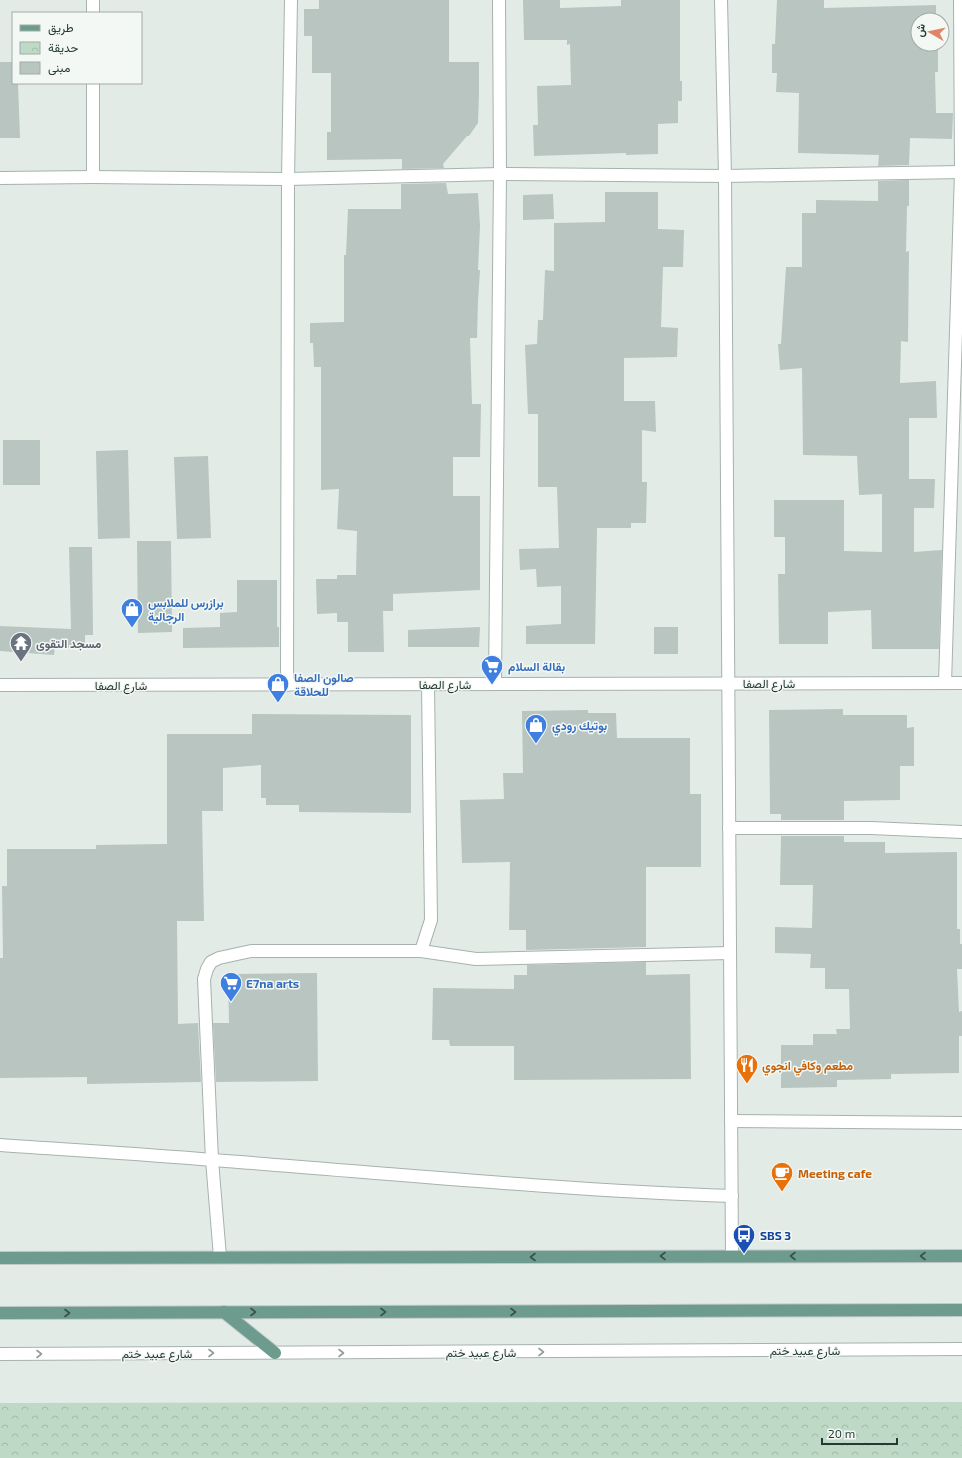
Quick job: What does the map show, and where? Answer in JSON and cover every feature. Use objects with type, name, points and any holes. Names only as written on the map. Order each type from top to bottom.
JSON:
[{"type":"main road","points":[[0,1258],[962,1256]]},
{"type":"main road","points":[[0,1313],[962,1310]]},
{"type":"main road","points":[[224,1312],[276,1353]]},
{"type":"street","points":[[93,0],[93,12]]},
{"type":"street","points":[[287,685],[288,178],[291,0]]},
{"type":"street","points":[[495,684],[500,174],[499,0]]},
{"type":"street","points":[[721,0],[724,176],[732,1256]]},
{"type":"street","points":[[945,683],[961,172],[960,0]]},
{"type":"street","points":[[93,84],[93,177]]},
{"type":"street","points":[[0,178],[288,178],[500,174],[724,176],[961,172]]},
{"type":"street","name":"شارع الصفا","points":[[0,685],[962,682]]},
{"type":"street","points":[[421,951],[431,920],[428,684]]},
{"type":"street","points":[[729,828],[871,828],[962,832]]},
{"type":"street","points":[[220,1257],[212,1160],[204,979],[211,962],[219,958],[251,951],[421,951],[476,959],[730,953]]},
{"type":"street","points":[[731,1121],[962,1123]]},
{"type":"street","points":[[0,1145],[665,1194],[732,1196]]},
{"type":"street","name":"شارع عبيد ختم","points":[[0,1354],[962,1349]]},
{"type":"green space","points":[[962,1402],[962,1458],[0,1458],[0,1403]]},
{"type":"building","points":[[319,0],[449,0],[449,62],[479,62],[479,94],[478,123],[469,136],[467,136],[443,164],[444,168],[402,169],[402,159],[327,160],[327,132],[331,132],[331,73],[312,73],[312,36],[304,36],[304,9],[319,9]]},
{"type":"building","points":[[523,0],[560,0],[560,8],[621,6],[621,0],[680,0],[680,81],[682,81],[682,101],[678,101],[678,123],[658,124],[658,154],[626,155],[626,153],[534,156],[533,125],[538,125],[537,86],[571,85],[570,44],[567,45],[567,40],[524,40]]},
{"type":"building","points":[[777,0],[824,0],[824,8],[936,5],[936,12],[910,12],[910,52],[938,52],[938,72],[935,72],[936,113],[953,113],[952,139],[910,138],[909,165],[878,166],[879,155],[798,153],[799,93],[776,92],[777,73],[772,73],[772,44],[775,44]]},
{"type":"building","points":[[0,62],[12,62],[12,84],[18,84],[20,138],[0,138]]},
{"type":"building","points":[[909,180],[906,252],[909,251],[908,342],[901,341],[900,383],[936,381],[937,418],[909,418],[909,479],[935,479],[934,508],[914,508],[914,552],[942,550],[939,649],[872,649],[871,610],[828,612],[828,644],[779,644],[778,574],[785,574],[785,537],[774,537],[774,500],[844,500],[844,551],[882,552],[882,494],[859,495],[857,456],[803,455],[802,368],[780,370],[778,344],[781,344],[786,267],[802,267],[802,213],[816,213],[816,200],[878,201],[878,181]]},
{"type":"building","points":[[446,183],[448,194],[478,193],[480,226],[478,270],[480,270],[477,338],[470,338],[472,404],[481,404],[480,457],[453,457],[453,496],[480,496],[480,590],[393,594],[393,611],[383,611],[384,652],[348,652],[348,622],[337,622],[337,613],[317,614],[316,579],[337,579],[337,575],[356,575],[357,531],[337,529],[339,489],[321,490],[321,367],[314,367],[313,343],[310,343],[310,323],[344,322],[344,255],[346,255],[348,209],[401,209],[401,184]]},
{"type":"building","points":[[605,192],[658,192],[658,229],[684,230],[683,267],[663,267],[661,327],[678,328],[677,357],[624,358],[624,401],[655,401],[656,432],[642,430],[642,482],[647,482],[646,523],[631,523],[631,528],[597,528],[595,644],[526,644],[526,626],[561,624],[561,586],[537,587],[536,569],[520,570],[519,549],[559,548],[557,487],[538,487],[538,414],[528,414],[525,345],[537,344],[538,320],[543,320],[545,270],[554,271],[554,223],[605,222]]},
{"type":"building","points":[[553,194],[554,219],[523,220],[523,195]]},
{"type":"building","points":[[3,440],[40,440],[40,485],[3,485]]},
{"type":"building","points":[[128,450],[130,538],[98,539],[96,451]]},
{"type":"building","points":[[208,456],[211,538],[177,539],[174,457]]},
{"type":"building","points":[[137,541],[171,541],[172,632],[138,633]]},
{"type":"building","points":[[69,547],[92,547],[93,635],[85,635],[85,649],[55,647],[54,655],[0,651],[0,626],[71,629]]},
{"type":"building","points":[[237,580],[277,580],[277,627],[279,627],[279,647],[183,648],[183,628],[220,627],[220,613],[237,612]]},
{"type":"building","points":[[480,627],[479,647],[408,647],[408,630]]},
{"type":"building","points":[[654,627],[678,627],[678,654],[654,654]]},
{"type":"building","points":[[843,709],[843,715],[907,715],[907,728],[914,727],[914,766],[900,766],[900,800],[844,801],[844,820],[781,820],[781,814],[770,814],[769,710]]},
{"type":"building","points":[[588,710],[588,713],[616,713],[617,738],[690,738],[690,794],[701,794],[701,867],[646,867],[646,947],[526,950],[526,930],[509,930],[510,862],[462,863],[460,800],[504,799],[503,773],[523,773],[522,711]]},
{"type":"building","points":[[252,714],[411,715],[411,813],[299,812],[299,805],[266,805],[266,798],[261,798],[261,765],[223,768],[223,811],[202,811],[204,921],[177,921],[178,1024],[198,1023],[201,1082],[87,1084],[87,1077],[0,1078],[0,958],[3,958],[2,886],[7,886],[7,849],[96,849],[96,845],[167,844],[167,734],[252,734]]},
{"type":"building","points":[[781,836],[844,836],[844,842],[885,842],[885,853],[957,852],[957,929],[960,929],[960,944],[962,944],[962,969],[957,969],[959,1012],[962,1011],[962,1036],[959,1036],[959,1073],[891,1074],[891,1079],[837,1080],[837,1087],[781,1088],[781,1045],[813,1045],[813,1034],[837,1034],[836,1029],[850,1029],[849,989],[825,989],[825,968],[810,968],[811,954],[775,953],[775,927],[812,928],[813,885],[780,885]]},
{"type":"building","points":[[646,962],[646,975],[690,974],[691,1079],[514,1080],[514,1046],[450,1046],[449,1040],[432,1040],[433,988],[514,989],[514,975],[527,975],[527,965]]},
{"type":"building","points":[[317,973],[318,1081],[216,1082],[213,1023],[229,1023],[228,974]]},
{"type":"place","name":"برازرس للملابس الرجالية","points":[[132,628]]},
{"type":"place","name":"مسجد التقوى","points":[[21,662]]},
{"type":"place","name":"بقالة السلام","points":[[492,686]]},
{"type":"place","name":"صالون الصفا للحلاقة","points":[[278,704]]},
{"type":"place","name":"بوتيك رودي","points":[[536,744]]},
{"type":"place","name":"E7na arts","points":[[231,1002]]},
{"type":"place","name":"مطعم وكافي انجوي","points":[[747,1084]]},
{"type":"place","name":"Meeting cafe","points":[[782,1192]]},
{"type":"place","name":"SBS 3","points":[[744,1254]]}]
